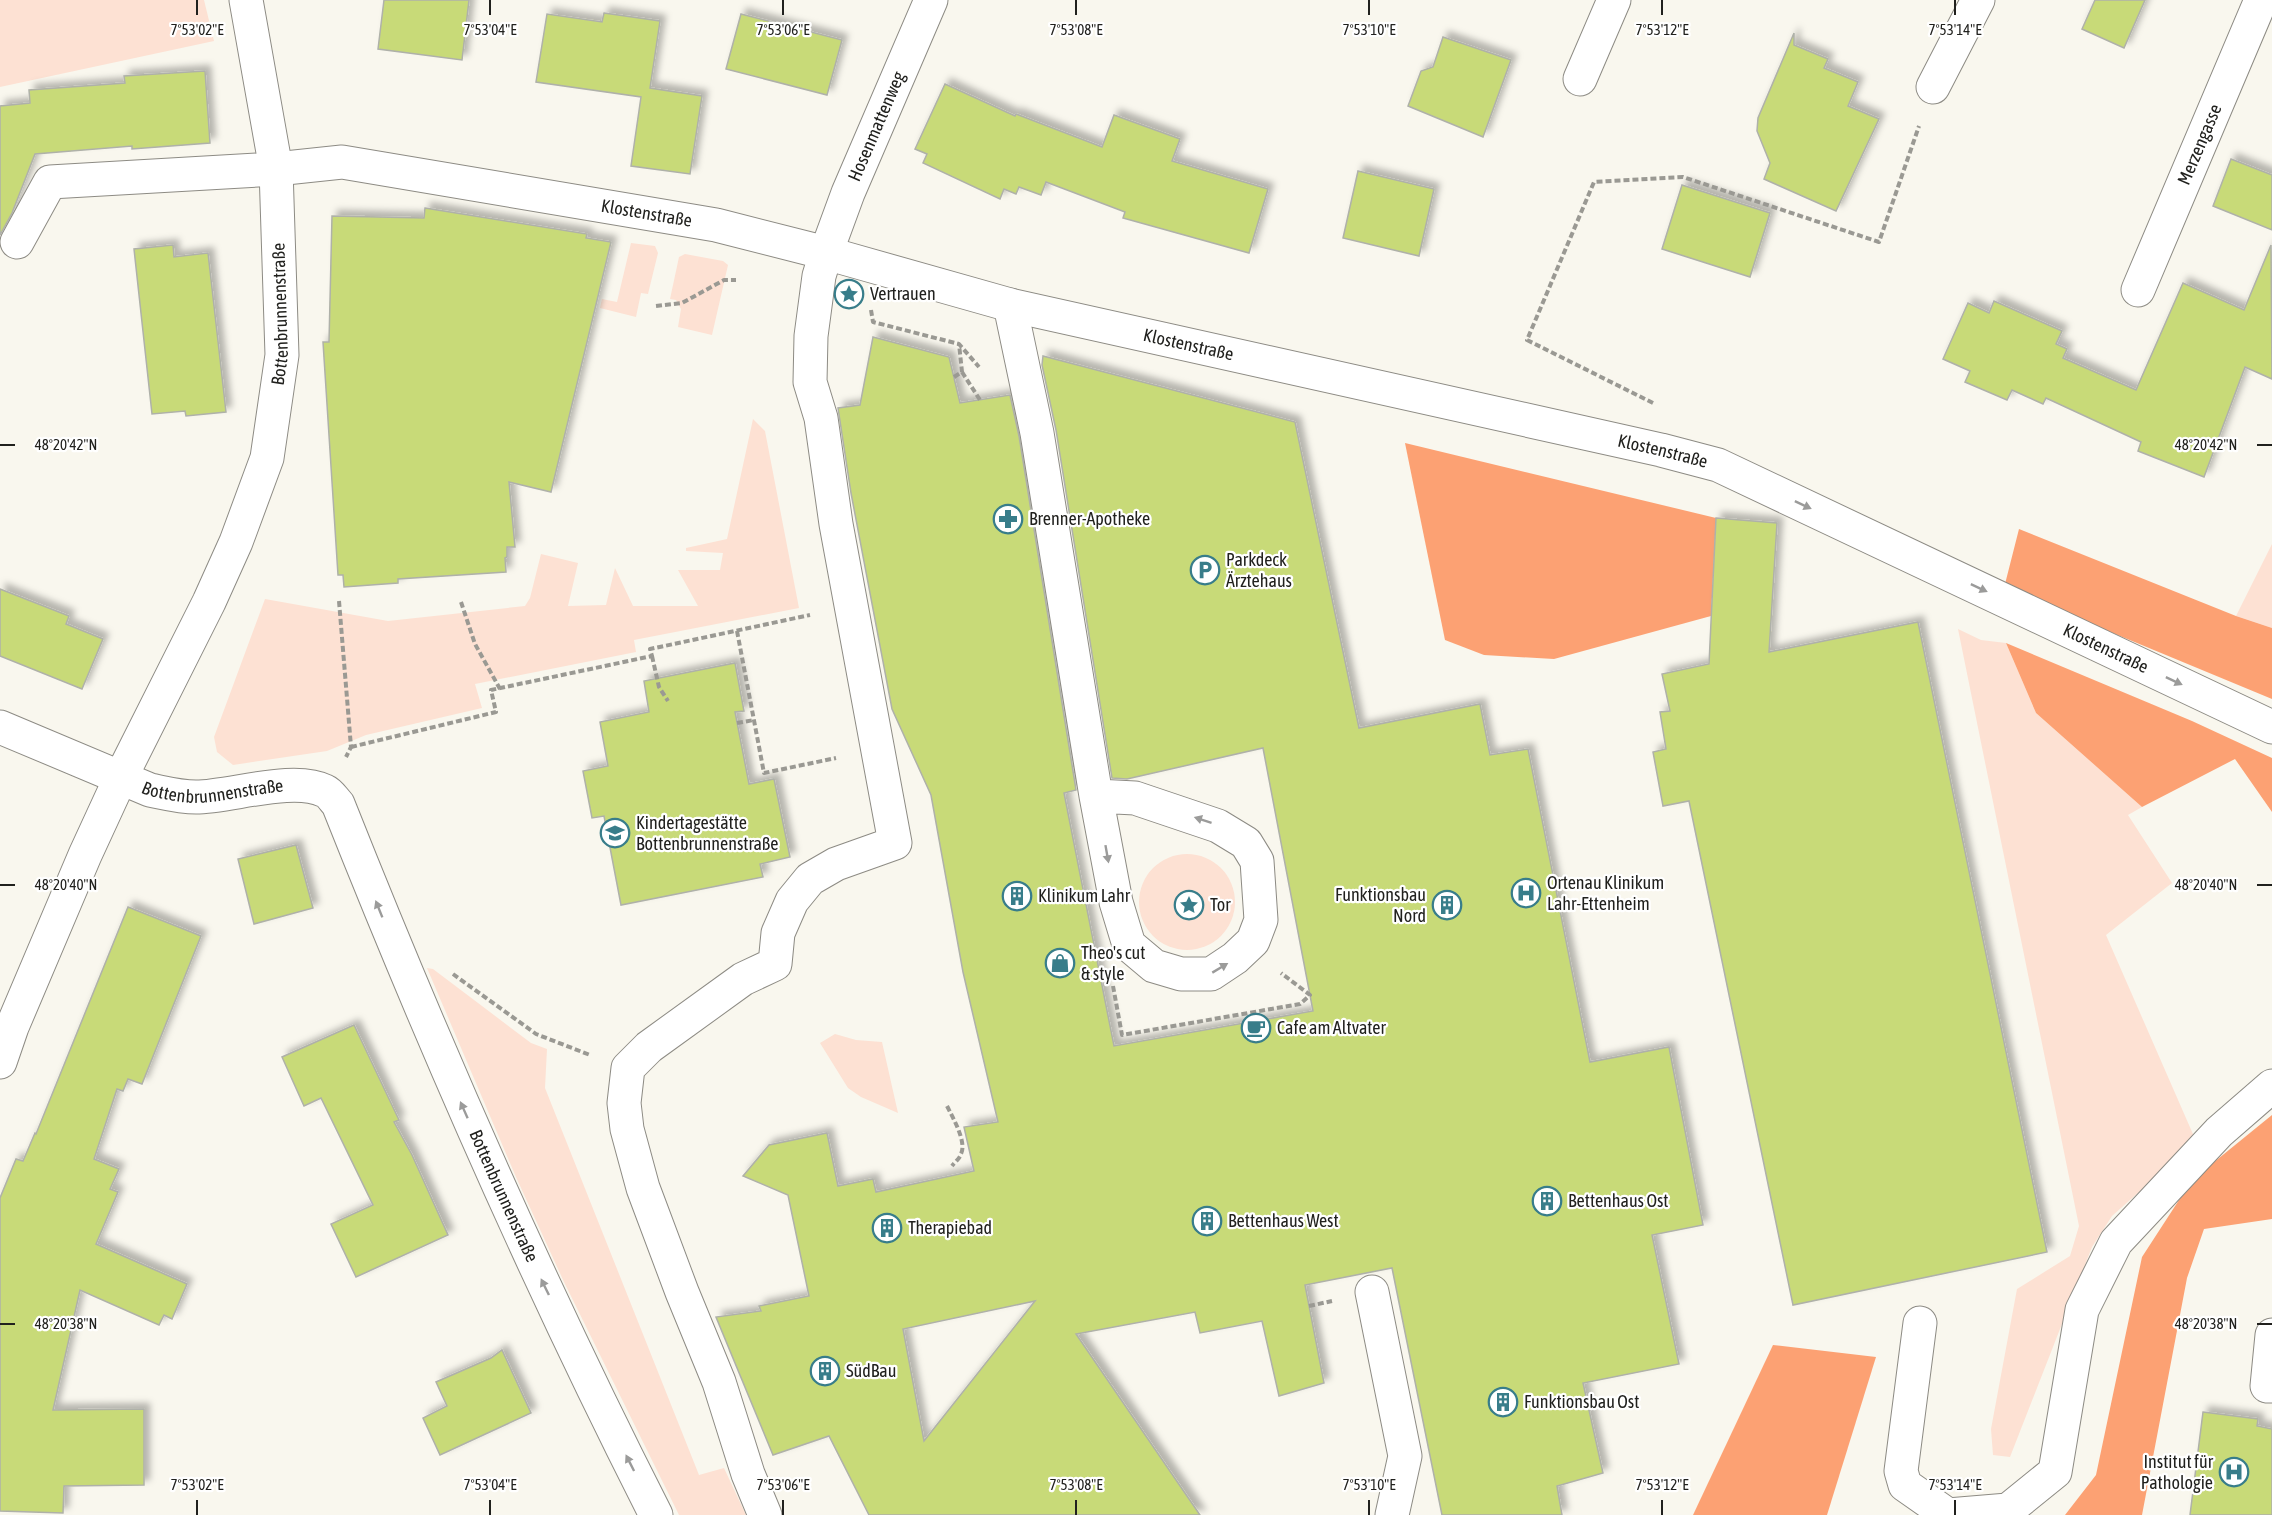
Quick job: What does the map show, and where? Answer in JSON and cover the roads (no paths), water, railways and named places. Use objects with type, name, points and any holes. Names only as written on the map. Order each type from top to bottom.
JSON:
[{"type":"street","name":"Hosenmattenweg","points":[[765,1515],[748,1474],[718,1382],[643,1188],[627,1129],[624,1102],[628,1068],[649,1047],[743,979],[776,964],[778,933],[792,901],[810,879],[836,864],[895,843],[836,524],[821,418],[810,382],[811,336],[819,276],[826,253],[848,193],[931,0]]},
{"type":"street","points":[[1580,79],[1614,0]]},
{"type":"street","points":[[1933,87],[1978,0]]},
{"type":"street","name":"Merzengasse","points":[[2138,290],[2261,0]]},
{"type":"street","name":"Bottenbrunnenstraße","points":[[253,6],[276,169],[282,355],[267,458],[236,542],[209,602],[120,779],[150,790],[197,797],[270,787],[311,786],[327,792],[338,804],[401,963],[519,1233],[656,1515]]},
{"type":"street","name":"Klostenstraße","points":[[17,242],[50,182],[276,169],[342,162],[716,225],[826,253],[1010,305],[1661,450],[1718,465],[2272,727]]},
{"type":"street","points":[[1010,305],[1037,433],[1096,796],[1116,902],[1129,945],[1154,966],[1181,974],[1211,974],[1235,958],[1253,941],[1261,920],[1257,861],[1246,843],[1218,826],[1135,798],[1096,796]]},
{"type":"street","points":[[0,727],[120,779],[30,984],[0,1062]]},
{"type":"street","points":[[1920,1323],[1901,1471],[1905,1485],[1948,1515],[2008,1510],[2055,1472],[2082,1310],[2116,1242],[2219,1132],[2272,1086]]},
{"type":"street","points":[[1372,1292],[1405,1456],[1392,1515]]},
{"type":"street","points":[[2272,1335],[2267,1386],[2272,1386]]},
{"type":"place","name":"Vertrauen","points":[[849,294]]},
{"type":"place","name":"Brenner-Apotheke","points":[[1008,519]]},
{"type":"place","name":"Parkdeck Ärztehaus","points":[[1205,570]]},
{"type":"place","name":"Kindertagestätte Bottenbrunnenstraße","points":[[615,833]]},
{"type":"place","name":"Ortenau Klinikum Lahr-Ettenheim","points":[[1526,893]]},
{"type":"place","name":"Klinikum Lahr","points":[[1017,896]]},
{"type":"place","name":"Tor","points":[[1189,905]]},
{"type":"place","name":"Funktionsbau Nord","points":[[1447,905]]},
{"type":"place","name":"Theo's cut & style","points":[[1060,963]]},
{"type":"place","name":"Cafe am Altvater","points":[[1256,1028]]},
{"type":"place","name":"Bettenhaus Ost","points":[[1547,1201]]},
{"type":"place","name":"Bettenhaus West","points":[[1207,1221]]},
{"type":"place","name":"Therapiebad","points":[[887,1228]]},
{"type":"place","name":"SüdBau","points":[[825,1371]]},
{"type":"place","name":"Funktionsbau Ost","points":[[1503,1402]]},
{"type":"place","name":"Institut für Pathologie","points":[[2234,1472]]}]
